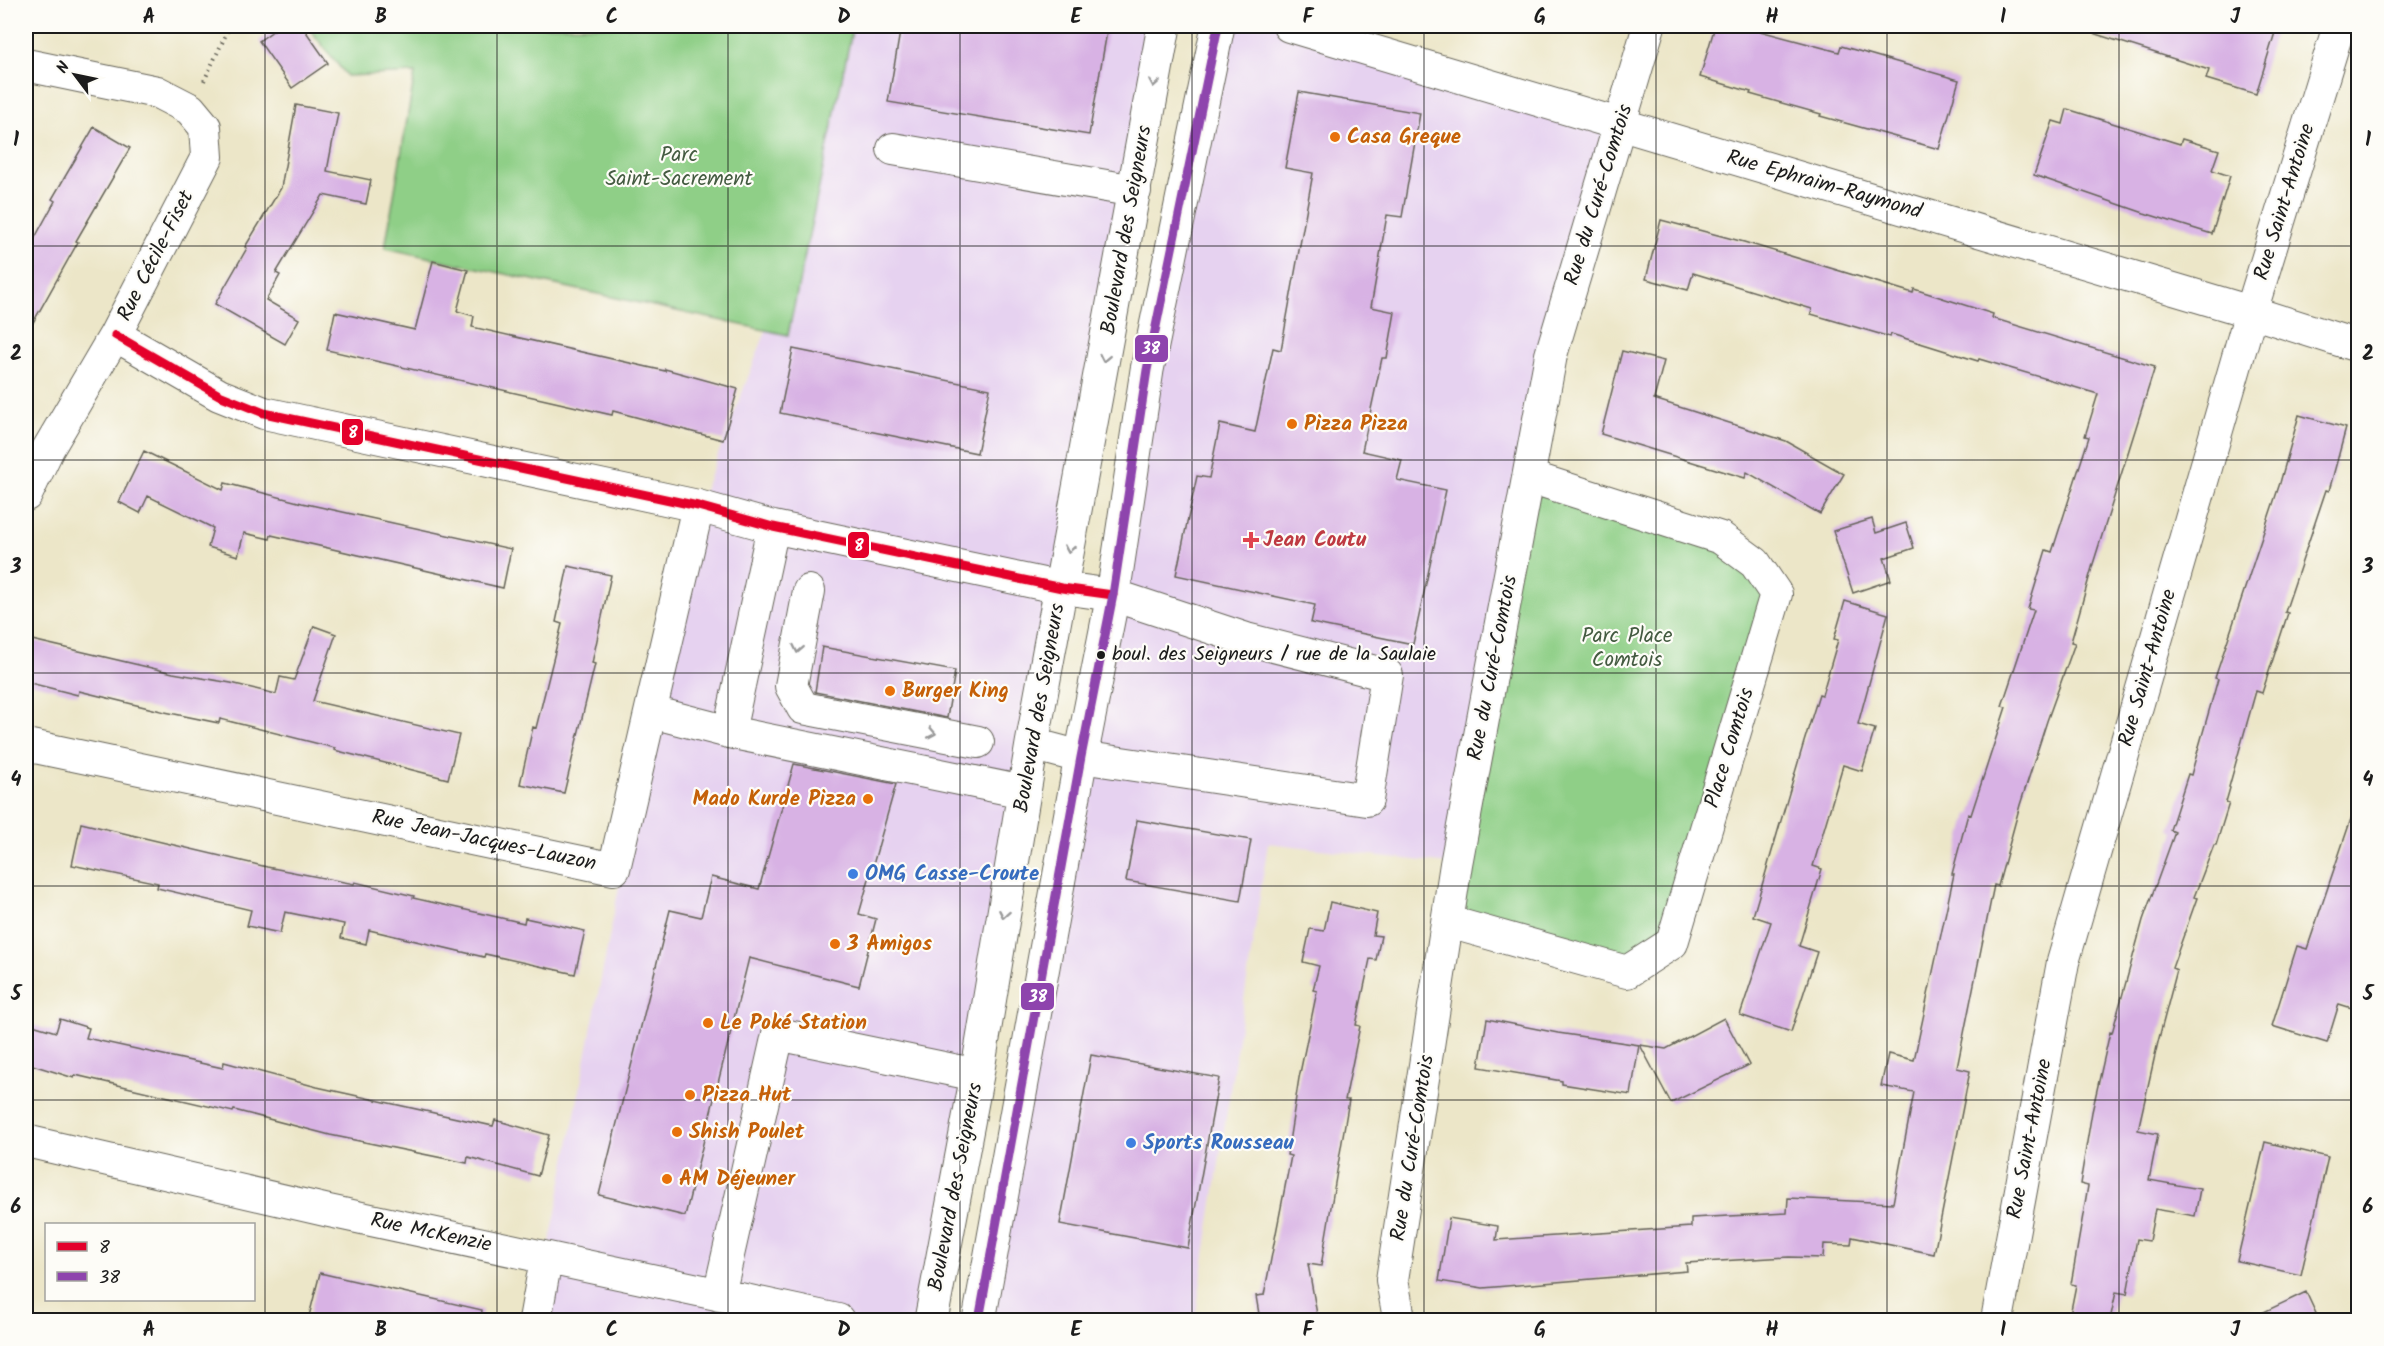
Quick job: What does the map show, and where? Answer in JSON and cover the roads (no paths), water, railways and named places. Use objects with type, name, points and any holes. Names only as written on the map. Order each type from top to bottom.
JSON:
[{"type":"main road","name":"Boulevard des Seigneurs","points":[[930,1320],[977,1075],[1032,744],[1164,26]]},
{"type":"main road","points":[[979,1320],[1054,917],[1081,757],[1113,595],[1147,370],[1218,26]]},
{"type":"street","name":"Rue Ephraim-Raymond","points":[[1289,26],[2251,312],[2358,346]]},
{"type":"street","name":"Rue du Curé-Comtois","points":[[1401,1320],[1392,1280],[1458,852],[1551,355],[1649,26]]},
{"type":"street","name":"Rue Saint-Antoine","points":[[1997,1320],[2063,962],[2251,312],[2339,26]]},
{"type":"street","name":"Rue Cécile-Fiset","points":[[26,65],[158,92],[190,109],[205,127],[207,157],[114,335],[48,449],[26,495]]},
{"type":"street","points":[[893,149],[1135,191]]},
{"type":"street","points":[[114,335],[219,395],[264,413],[698,506],[773,527],[1062,588],[1113,595],[1246,639],[1387,675],[1367,800],[1081,757],[1032,744]]},
{"type":"street","name":"Place Comtois","points":[[1449,921],[1627,972],[1672,943],[1776,594],[1755,563],[1721,538],[1530,477]]},
{"type":"street","name":"Rue Jean-Jacques-Lauzon","points":[[26,745],[614,869],[698,506]]},
{"type":"street","points":[[729,732],[773,527]]},
{"type":"street","points":[[809,591],[791,686],[803,708],[978,742]]},
{"type":"street","points":[[652,712],[729,732],[1024,792]]},
{"type":"street","points":[[719,1295],[778,1034],[977,1075]]},
{"type":"street","name":"Rue McKenzie","points":[[26,1141],[546,1259],[838,1320]]},
{"type":"street","points":[[535,1320],[546,1259]]},
{"type":"place","name":"Casa Greque","points":[[1335,137]]},
{"type":"place","name":"Pizza Pizza","points":[[1292,424]]},
{"type":"place","name":"Jean Coutu","points":[[1251,540]]},
{"type":"place","name":"boul. des Seigneurs / rue de la Saulaie","points":[[1101,655]]},
{"type":"place","name":"Burger King","points":[[890,691]]},
{"type":"place","name":"Mado Kurde Pizza","points":[[868,799]]},
{"type":"place","name":"OMG Casse-Croute","points":[[853,874]]},
{"type":"place","name":"3 Amigos","points":[[835,944]]},
{"type":"place","name":"Le Poké Station","points":[[708,1023]]},
{"type":"place","name":"Pizza Hut","points":[[690,1095]]},
{"type":"place","name":"Shish Poulet","points":[[677,1132]]},
{"type":"place","name":"Sports Rousseau","points":[[1131,1143]]},
{"type":"place","name":"AM Déjeuner","points":[[667,1179]]},
{"type":"park label","name":"Parc Saint-Sacrement","points":[[679,167]]},
{"type":"park label","name":"Parc Place Comtois","points":[[1627,648]]}]
